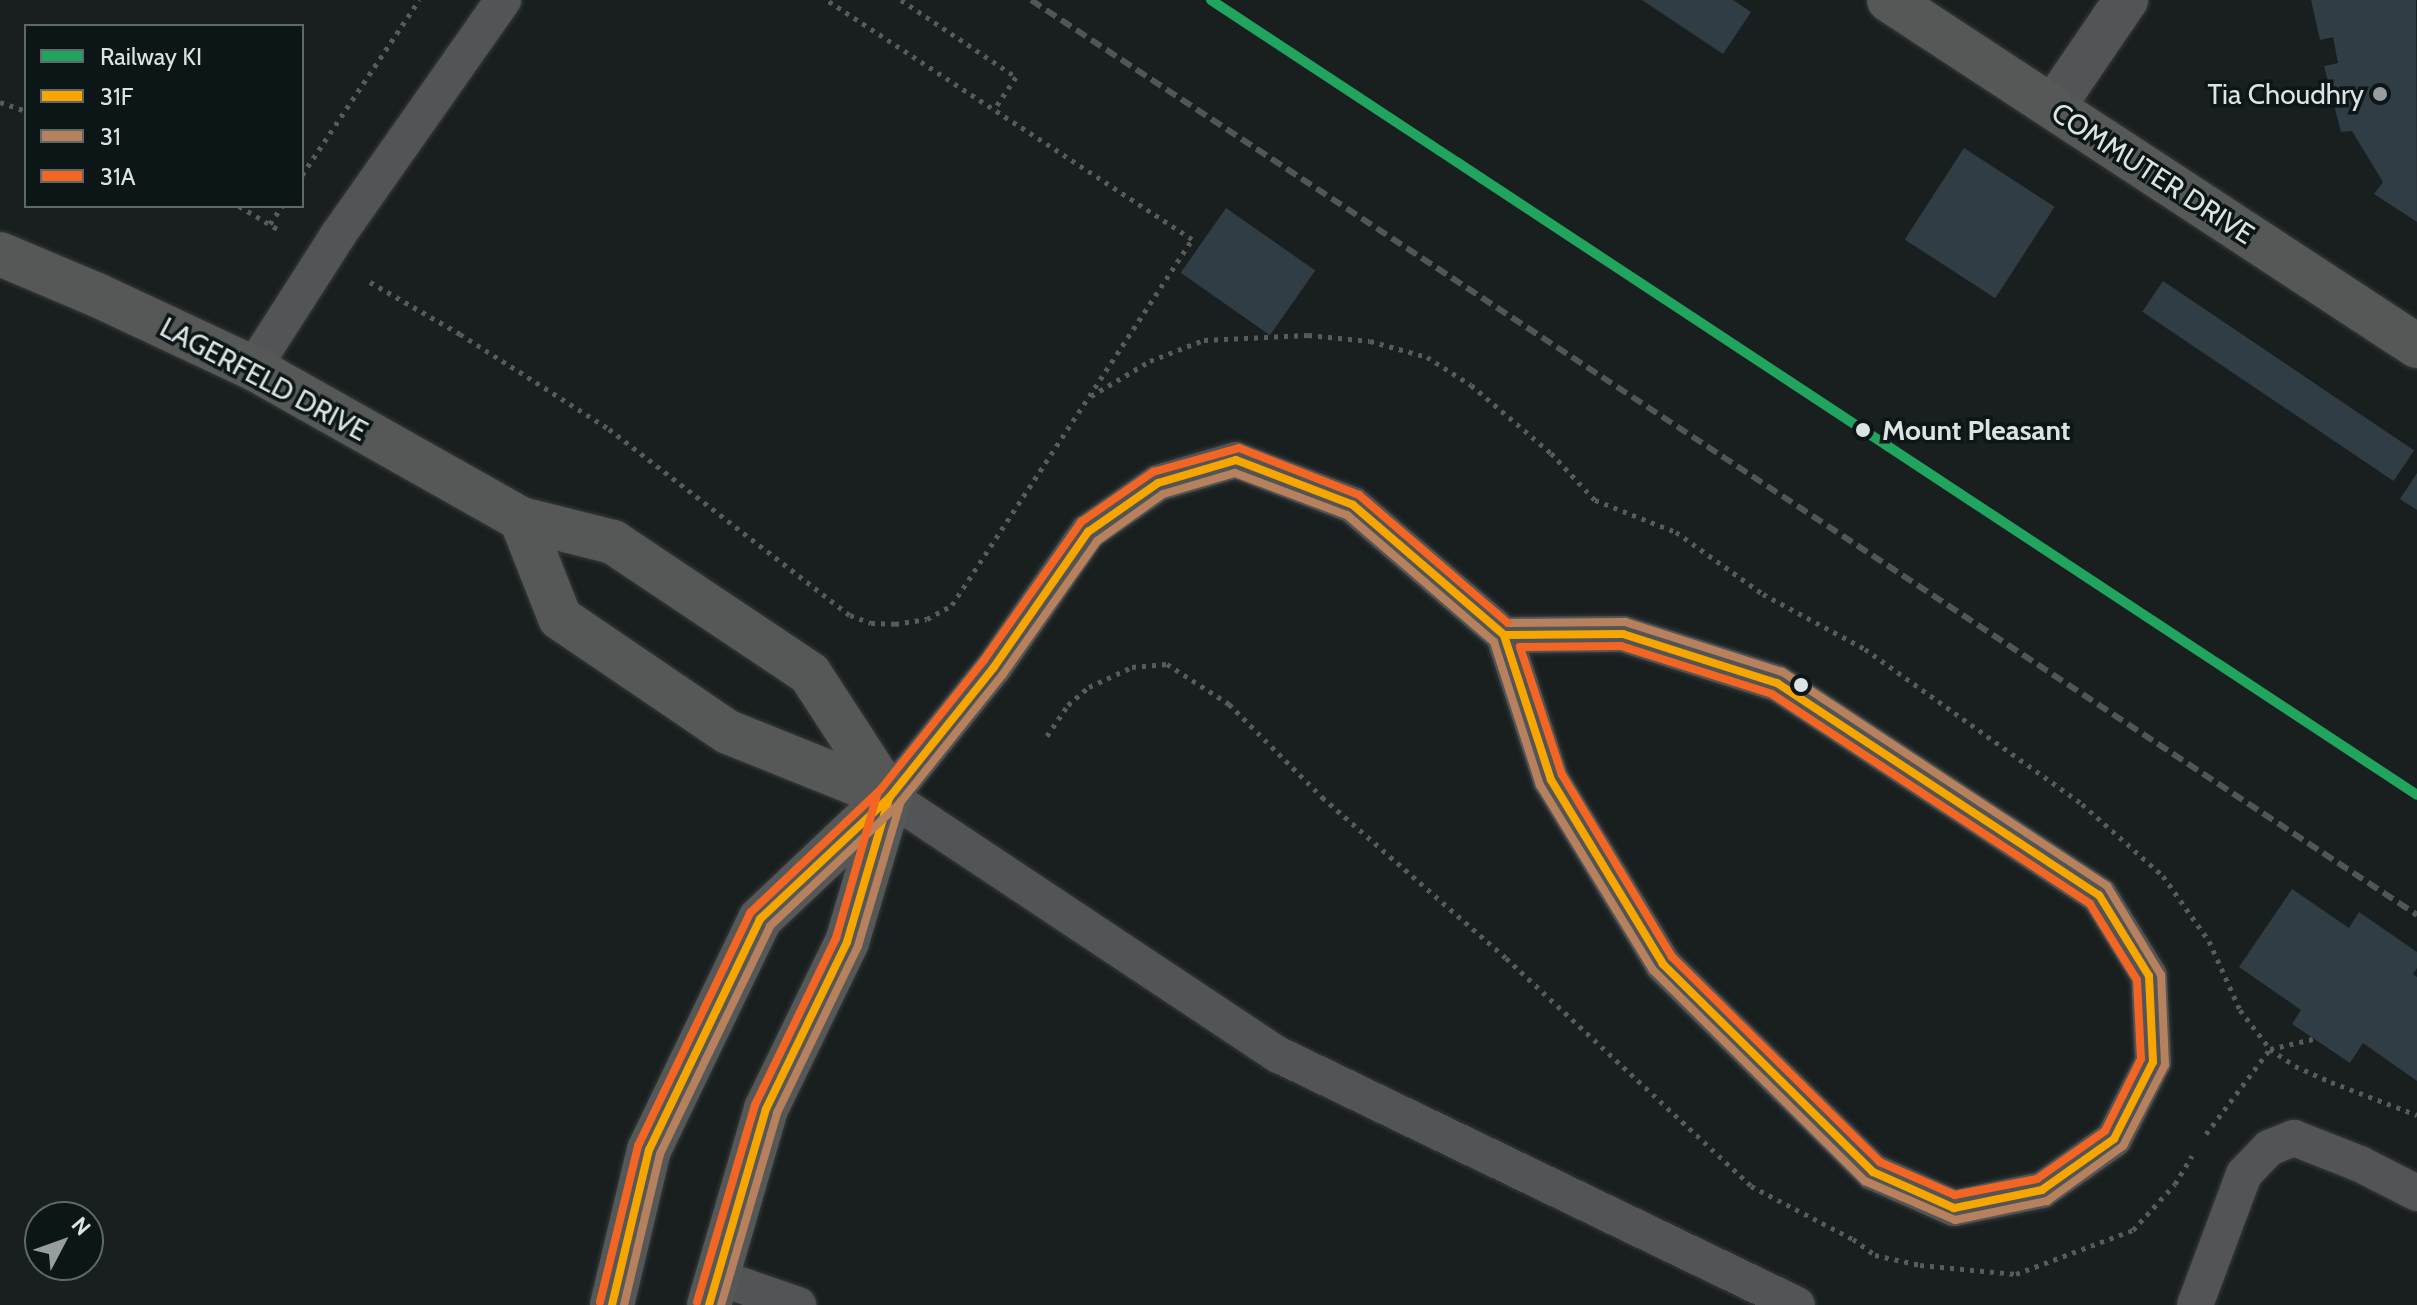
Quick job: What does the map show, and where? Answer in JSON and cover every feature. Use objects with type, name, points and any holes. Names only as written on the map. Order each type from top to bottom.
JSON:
[{"type":"street","name":"COMMUTER DRIVE","points":[[1889,0],[2417,346]]},
{"type":"street","points":[[2053,107],[2126,0]]},
{"type":"street","name":"LAGERFELD DRIVE","points":[[0,254],[97,295],[253,368],[521,519],[613,542],[810,674],[890,797]]},
{"type":"street","points":[[521,519],[560,618],[728,732],[890,797]]},
{"type":"street","points":[[713,1291],[766,1109],[847,942],[890,797]]},
{"type":"street","points":[[612,1305],[649,1150],[760,919],[890,797]]},
{"type":"lane","points":[[253,368],[324,256],[503,0]]},
{"type":"lane","points":[[1504,635],[1623,634],[1777,683],[2099,895],[2149,976],[2153,1062],[2114,1139],[2042,1190],[1954,1208],[1873,1172],[1663,964],[1551,780],[1504,635],[1353,505],[1236,460],[1158,483],[1088,532],[994,667],[890,797],[1279,1055],[1797,1305]]},
{"type":"lane","points":[[2195,1305],[2244,1174],[2269,1148],[2294,1138],[2360,1164],[2417,1193]]},
{"type":"lane","points":[[713,1291],[798,1305]]},
{"type":"path","points":[[304,172],[419,0]]},
{"type":"path","points":[[242,208],[460,334],[609,429],[850,615],[871,623],[895,624],[927,619],[952,605],[1192,239],[827,0]]},
{"type":"path","points":[[901,0],[1016,77],[994,110]]},
{"type":"path","points":[[0,102],[24,110]]},
{"type":"path","points":[[270,224],[281,208]]},
{"type":"building","points":[[1642,0],[1733,0],[1751,12],[1723,54]]},
{"type":"building","points":[[2311,0],[2416,0],[2417,222],[2374,194],[2383,182],[2352,131],[2341,132],[2324,66],[2338,63],[2333,37],[2320,40]]},
{"type":"building","points":[[1964,148],[2055,207],[1995,298],[1905,239]]},
{"type":"building","points":[[1226,208],[1315,271],[1270,335],[1181,273]]},
{"type":"building","points":[[2163,281],[2414,450],[2394,481],[2142,312]]},
{"type":"building","points":[[2417,473],[2417,510],[2400,499]]},
{"type":"building","points":[[2292,889],[2349,928],[2359,912],[2417,952],[2417,968],[2413,974],[2417,977],[2417,1081],[2363,1043],[2350,1063],[2292,1024],[2301,1010],[2239,967]]},
{"type":"railway","points":[[1031,0],[2417,915]]},
{"type":"rail line","name":"KI","points":[[1211,0],[2417,795]]},
{"type":"transit line","name":"31A","points":[[600,1302],[638,1146],[750,913],[881,789],[984,660],[1081,522],[1153,472],[1239,448],[1359,495],[1508,623]]},
{"type":"transit line","name":"31F","points":[[612,1305],[649,1150],[760,919],[890,797],[994,667],[1088,532],[1158,483],[1236,460],[1353,505],[1504,635]]},
{"type":"transit line","name":"31","points":[[624,1305],[660,1154],[770,926],[899,804],[1003,674],[1097,541],[1163,494],[1235,473],[1347,515],[1494,642],[1540,785],[1653,970],[1865,1181],[1955,1220],[2047,1201],[2123,1146],[2165,1065],[2161,975],[2107,886],[1782,672],[1625,622],[1508,623]]},
{"type":"transit line","name":"31F","points":[[1623,634],[1777,683],[2099,895],[2149,976],[2153,1062],[2114,1139],[2042,1190],[1954,1208],[1873,1172],[1663,964],[1551,780],[1504,635],[1623,634]]},
{"type":"transit line","name":"31A","points":[[1621,646],[1772,694],[2090,904],[2137,980],[2141,1059],[2105,1131],[2037,1179],[1955,1195],[1880,1162],[1672,957],[1562,775],[1520,647],[1621,646]]},
{"type":"transit line","name":"31A","points":[[697,1302],[755,1105],[836,938],[877,795]]},
{"type":"transit line","name":"31F","points":[[709,1305],[766,1109],[847,942],[889,798]]},
{"type":"transit line","name":"31","points":[[721,1305],[777,1113],[858,946],[901,801]]},
{"type":"place","name":"Tia Choudhry","points":[[2380,94]]},
{"type":"place","name":"Mount Pleasant","points":[[1863,430]]}]
